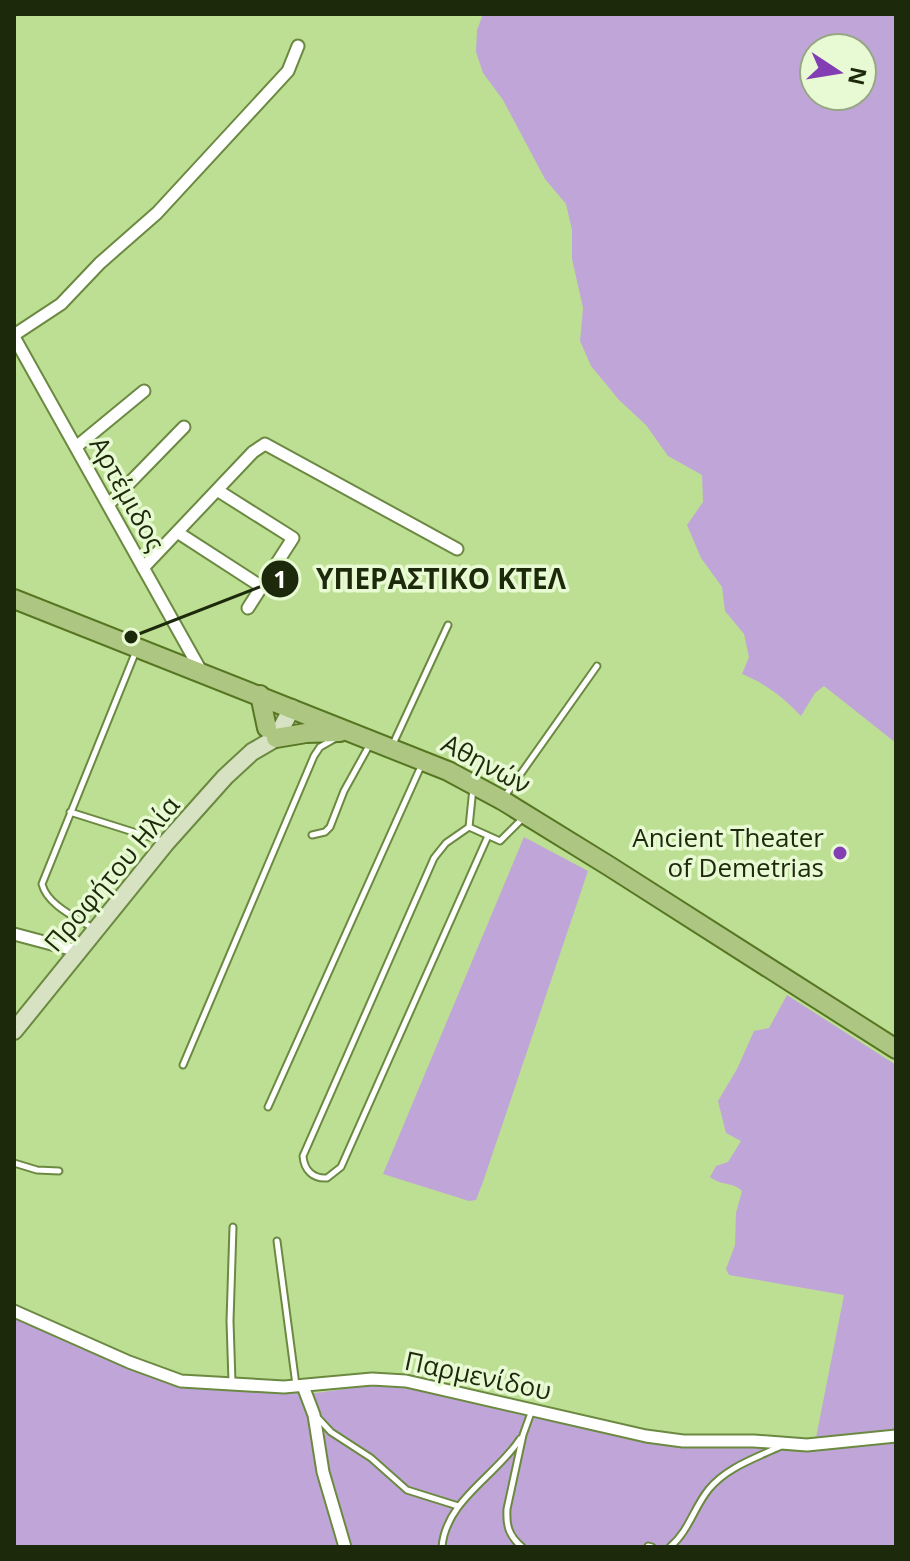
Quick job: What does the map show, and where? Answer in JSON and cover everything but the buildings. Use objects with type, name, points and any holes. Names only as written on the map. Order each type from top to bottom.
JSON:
[{"type":"main road","name":"Αθηνών","points":[[14,599],[424,760],[474,784],[896,1049]]},
{"type":"main road","points":[[260,695],[271,733],[353,733]]},
{"type":"street","points":[[14,336],[61,304],[100,263],[157,213],[288,71],[298,46]]},
{"type":"street","name":"Αρτέμιδος","points":[[14,336],[201,671]]},
{"type":"street","points":[[76,447],[144,391]]},
{"type":"street","points":[[108,505],[184,427]]},
{"type":"street","points":[[143,568],[257,447],[267,444],[457,549]]},
{"type":"street","points":[[217,490],[293,538],[248,608]]},
{"type":"street","points":[[177,532],[262,587]]},
{"type":"street","points":[[271,733],[286,706]]},
{"type":"street","name":"Προφήτου Ηλία","points":[[14,1031],[166,843],[225,777],[271,733]]},
{"type":"street","points":[[14,934],[78,951]]},
{"type":"street","name":"Παρμενίδου","points":[[14,1311],[181,1381],[300,1386],[388,1379],[662,1439],[832,1443],[896,1436]]},
{"type":"street","points":[[300,1386],[314,1415],[323,1472],[345,1547]]},
{"type":"lane","points":[[391,747],[448,625]]},
{"type":"lane","points":[[95,930],[51,901],[44,893],[42,884],[138,647]]},
{"type":"lane","points":[[502,800],[597,666]]},
{"type":"lane","points":[[183,1065],[314,756],[328,742],[353,733]]},
{"type":"lane","points":[[312,835],[325,832],[330,827],[344,791],[373,740]]},
{"type":"lane","points":[[268,1107],[424,760]]},
{"type":"lane","points":[[474,784],[469,827],[446,843],[434,858],[309,1142],[303,1161],[307,1171],[316,1177],[333,1175],[341,1167],[488,836]]},
{"type":"lane","points":[[70,812],[166,843]]},
{"type":"lane","points":[[469,827],[500,841],[526,815]]},
{"type":"lane","points":[[14,1163],[37,1170],[59,1171]]},
{"type":"lane","points":[[232,1383],[233,1227]]},
{"type":"lane","points":[[277,1241],[300,1386]]},
{"type":"lane","points":[[522,1547],[510,1534],[506,1520],[523,1435],[532,1409]]},
{"type":"lane","points":[[314,1415],[331,1432],[371,1458],[407,1490],[458,1506]]},
{"type":"lane","points":[[442,1547],[446,1529],[458,1506],[506,1460],[523,1435]]},
{"type":"lane","points":[[670,1547],[693,1518],[709,1489],[722,1477],[785,1443]]},
{"type":"shaded area","points":[[483,14],[896,14],[896,743],[824,686],[815,693],[801,716],[774,692],[742,674],[749,657],[744,634],[725,611],[722,587],[701,558],[687,525],[703,502],[702,475],[668,456],[646,425],[619,400],[591,366],[580,341],[583,308],[572,259],[572,230],[566,204],[545,179],[503,100],[483,73],[476,52],[477,30]]},
{"type":"shaded area","points":[[524,837],[588,871],[483,1182],[476,1200],[469,1201],[383,1174]]},
{"type":"shaded area","points":[[787,995],[896,1065],[896,1431],[816,1438],[844,1295],[729,1275],[726,1269],[735,1245],[736,1213],[742,1191],[710,1177],[716,1166],[728,1162],[741,1141],[726,1133],[718,1101],[754,1031],[769,1028]]},
{"type":"shaded area","points":[[14,1316],[174,1385],[271,1393],[316,1393],[366,1386],[399,1386],[537,1415],[636,1441],[682,1448],[743,1446],[813,1450],[896,1443],[896,1547],[14,1547]]},
{"type":"place","name":"ΥΠΕΡΑΣΤΙΚΟ ΚΤΕΛ","points":[[131,637]]},
{"type":"place","name":"Ancient Theater of Demetrias","points":[[840,853]]}]
